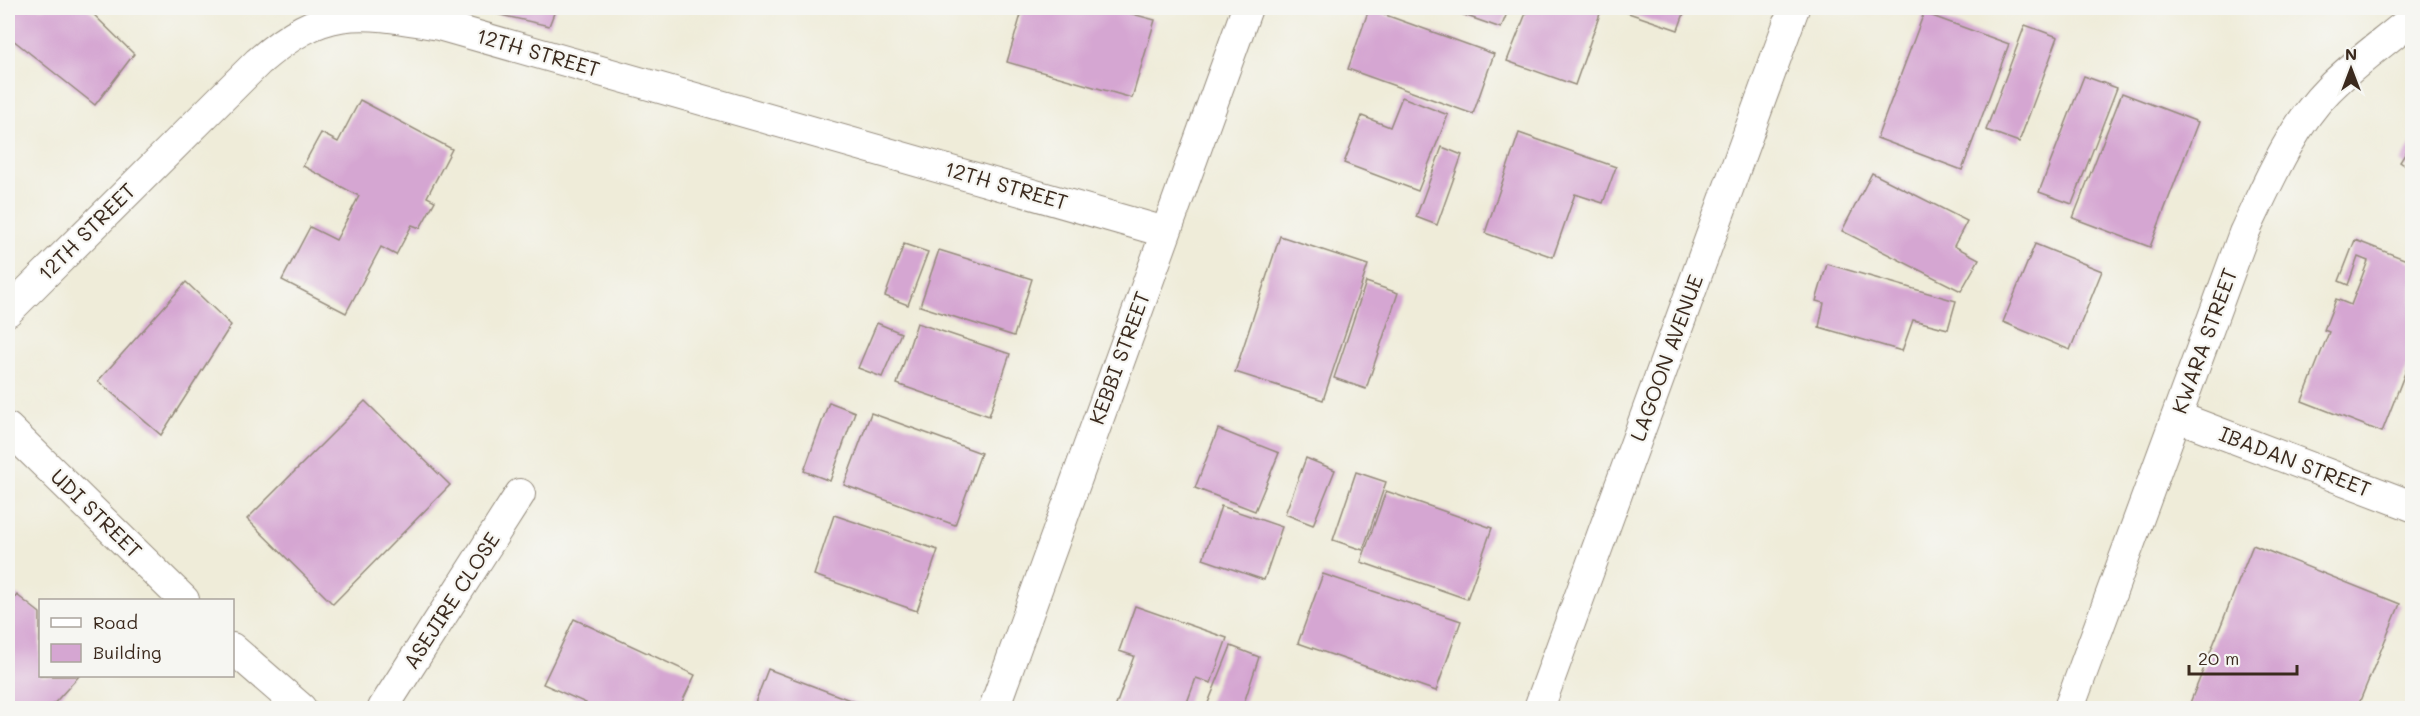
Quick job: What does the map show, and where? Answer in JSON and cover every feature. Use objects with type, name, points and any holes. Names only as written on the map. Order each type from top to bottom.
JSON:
[{"type":"street","name":"KEBBI STREET","points":[[994,708],[1247,8]]},
{"type":"street","name":"LAGOON AVENUE","points":[[1539,708],[1794,8]]},
{"type":"street","name":"12TH STREET","points":[[8,311],[280,42],[336,16],[362,14],[439,25],[1165,232]]},
{"type":"street","name":"KWARA STREET","points":[[2069,708],[2244,233],[2272,174],[2301,126],[2327,91],[2412,19]]},
{"type":"street","name":"IBADAN STREET","points":[[2178,417],[2412,506]]},
{"type":"street","name":"UDI STREET","points":[[8,428],[183,599]]},
{"type":"street","name":"ASEJIRE CLOSE","points":[[383,708],[520,494]]},
{"type":"street","points":[[234,650],[301,708]]},
{"type":"building","points":[[8,8],[87,8],[134,54],[95,105],[8,36]]},
{"type":"building","points":[[484,8],[556,8],[549,26],[483,11]]},
{"type":"building","points":[[1023,8],[1110,8],[1155,20],[1132,98],[1007,62]]},
{"type":"building","points":[[1444,8],[1509,8],[1501,28]]},
{"type":"building","points":[[1528,8],[1602,8],[1575,85],[1507,61]]},
{"type":"building","points":[[1614,8],[1686,8],[1678,30]]},
{"type":"building","points":[[1369,9],[1494,54],[1473,114],[1348,69]]},
{"type":"building","points":[[1924,13],[2009,44],[1962,170],[1877,138]]},
{"type":"building","points":[[2025,25],[2058,37],[2019,142],[1986,130]]},
{"type":"building","points":[[2084,76],[2117,88],[2072,204],[2039,192]]},
{"type":"building","points":[[2122,93],[2198,122],[2150,247],[2073,218]]},
{"type":"building","points":[[1402,97],[1448,115],[1418,191],[1344,163],[1362,116],[1390,127]]},
{"type":"building","points":[[360,100],[452,149],[427,197],[435,201],[420,228],[412,225],[396,255],[381,247],[346,313],[282,280],[310,227],[336,240],[359,196],[303,166],[321,133],[338,142]]},
{"type":"building","points":[[1519,133],[1616,167],[1603,203],[1575,194],[1553,257],[1485,233]]},
{"type":"building","points":[[2412,143],[2412,170],[2400,162]]},
{"type":"building","points":[[1442,147],[1462,155],[1437,225],[1416,217]]},
{"type":"building","points":[[1872,173],[1967,221],[1954,246],[1979,259],[1961,291],[1842,231]]},
{"type":"building","points":[[1280,236],[1368,265],[1323,400],[1235,372]]},
{"type":"building","points":[[2355,240],[2412,262],[2412,355],[2382,432],[2302,401],[2329,332],[2324,330],[2336,299],[2351,305],[2368,261],[2358,257],[2348,285],[2339,281]]},
{"type":"building","points":[[904,244],[928,252],[908,305],[885,296]]},
{"type":"building","points":[[2035,244],[2102,271],[2070,350],[2003,322]]},
{"type":"building","points":[[939,250],[1032,279],[1014,336],[920,306]]},
{"type":"building","points":[[1827,264],[1956,301],[1948,329],[1913,320],[1902,351],[1819,327],[1824,303],[1816,301]]},
{"type":"building","points":[[186,282],[231,325],[161,435],[98,381]]},
{"type":"building","points":[[1366,282],[1398,293],[1366,389],[1334,378]]},
{"type":"building","points":[[877,323],[901,333],[882,377],[858,368]]},
{"type":"building","points":[[917,323],[1010,354],[989,416],[897,384]]},
{"type":"building","points":[[365,401],[450,485],[333,604],[247,519]]},
{"type":"building","points":[[829,402],[855,412],[830,481],[804,471]]},
{"type":"building","points":[[871,413],[981,453],[955,525],[844,485]]},
{"type":"building","points":[[1218,429],[1279,453],[1255,511],[1195,488]]},
{"type":"building","points":[[1306,458],[1335,470],[1313,525],[1285,514]]},
{"type":"building","points":[[1356,472],[1386,482],[1363,550],[1333,540]]},
{"type":"building","points":[[1386,491],[1492,528],[1467,599],[1361,562]]},
{"type":"building","points":[[1221,506],[1282,527],[1264,580],[1203,559]]},
{"type":"building","points":[[834,515],[938,550],[917,611],[814,575]]},
{"type":"building","points":[[2253,545],[2400,604],[2357,708],[2188,708]]},
{"type":"building","points":[[1323,574],[1461,621],[1436,691],[1298,643]]},
{"type":"building","points":[[17,595],[39,612],[39,677],[78,677],[50,708],[8,708],[8,606]]},
{"type":"building","points":[[1135,606],[1227,638],[1211,683],[1196,678],[1185,708],[1115,708],[1134,656],[1119,651]]},
{"type":"building","points":[[574,619],[695,675],[679,708],[583,708],[586,703],[543,684]]},
{"type":"building","points":[[1231,646],[1259,657],[1244,703],[1258,708],[1206,708]]},
{"type":"building","points":[[768,669],[871,708],[753,708]]}]
